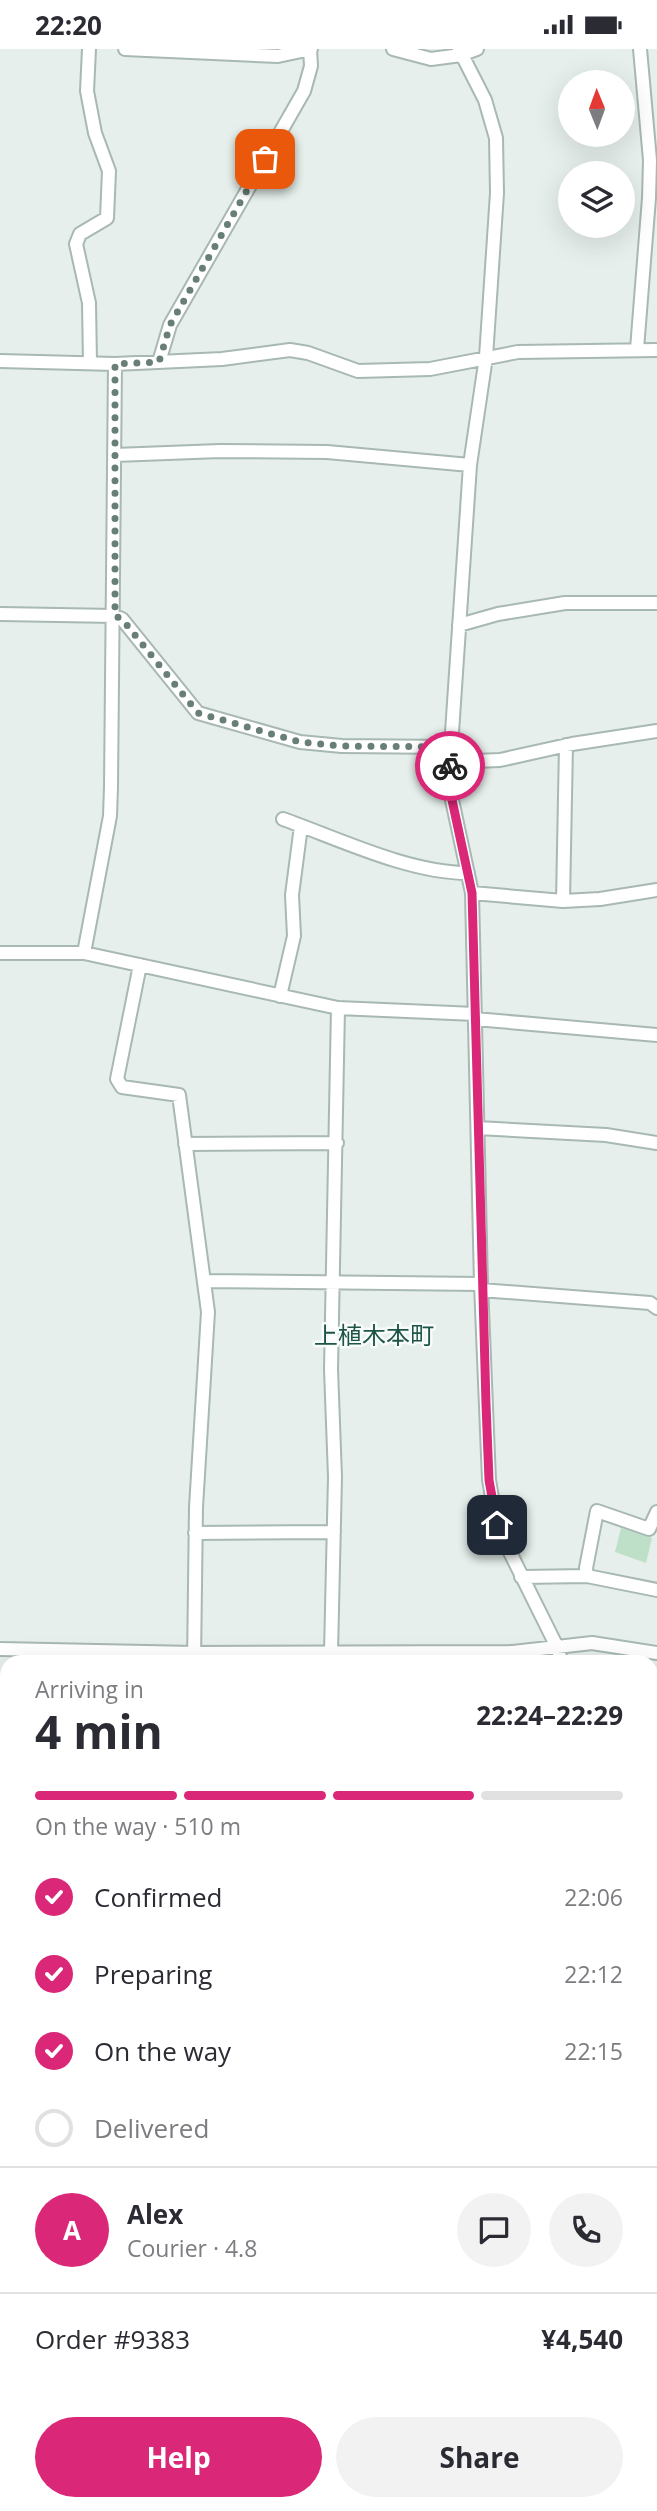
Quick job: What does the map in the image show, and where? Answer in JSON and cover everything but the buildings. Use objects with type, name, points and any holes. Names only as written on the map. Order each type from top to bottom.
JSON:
[{"type":"street","points":[[89,49],[88,91],[95,133],[107,162],[109,177],[107,218],[80,234],[76,244],[89,303],[90,363]]},
{"type":"street","points":[[125,49],[278,56],[311,49],[311,66],[304,91],[170,325],[159,362]]},
{"type":"street","points":[[393,49],[432,59],[477,49]]},
{"type":"street","points":[[637,349],[650,160],[640,49]]},
{"type":"street","points":[[460,52],[485,100],[496,138],[497,193],[486,357],[470,465],[450,762],[452,800],[472,893],[481,1287],[489,1480],[497,1525],[560,1655]]},
{"type":"street","points":[[0,361],[115,364],[222,359],[290,351],[308,353],[358,371],[430,369],[518,352],[657,350]]},
{"type":"street","points":[[84,953],[110,816],[115,616],[115,364]]},
{"type":"street","points":[[115,455],[220,451],[327,452],[470,465]]},
{"type":"street","points":[[459,625],[498,614],[565,603],[657,603]]},
{"type":"street","points":[[0,614],[115,616],[122,619],[198,713],[300,742],[342,746],[451,747]]},
{"type":"street","points":[[450,762],[500,760],[566,745],[657,731]]},
{"type":"street","points":[[563,901],[566,745]]},
{"type":"street","points":[[284,820],[410,865],[468,873]]},
{"type":"street","points":[[280,996],[294,936],[292,895],[301,825]]},
{"type":"street","points":[[472,893],[563,901],[600,899],[657,890]]},
{"type":"street","points":[[0,953],[84,953],[338,1008],[475,1016],[657,1035]]},
{"type":"street","points":[[140,965],[117,1079],[122,1087],[179,1095],[208,1312],[195,1533],[194,1655]]},
{"type":"street","points":[[332,1655],[335,1477],[331,1369],[335,1283],[338,1008]]},
{"type":"street","points":[[478,1128],[606,1135],[657,1143]]},
{"type":"street","points":[[185,1144],[337,1143]]},
{"type":"street","points":[[204,1281],[481,1287],[650,1303],[657,1308]]},
{"type":"street","points":[[587,1576],[586,1568],[597,1511],[649,1528],[657,1512]]},
{"type":"street","points":[[195,1533],[334,1532]]},
{"type":"street","points":[[521,1577],[587,1576],[657,1590]]},
{"type":"street","points":[[422,1655],[513,1652],[592,1643],[630,1655]]},
{"type":"street","points":[[0,1649],[129,1655]]},
{"type":"street","points":[[636,1655],[656,1649]]},
{"type":"green space","points":[[621,1528],[652,1538],[646,1563],[615,1552]]},
{"type":"way so far","points":[[265,159],[170,325],[159,362],[115,364],[115,616],[122,619],[198,713],[300,742],[342,746],[451,747],[450,766]]},
{"type":"district","name":"上植木本町","points":[[374,1336]]},
{"type":"route","points":[[450,766],[452,800],[472,893],[481,1284],[489,1480],[497,1525]]}]
